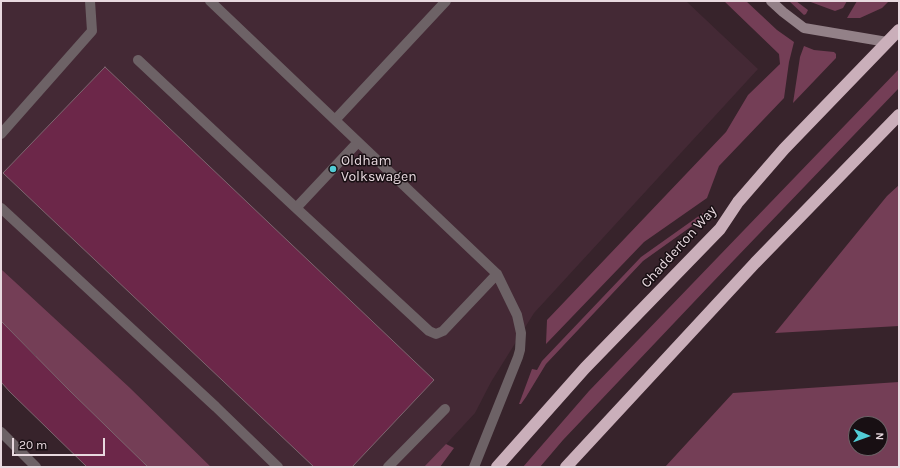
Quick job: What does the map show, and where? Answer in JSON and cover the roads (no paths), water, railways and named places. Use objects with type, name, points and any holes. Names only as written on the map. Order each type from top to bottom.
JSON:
[{"type":"highway","name":"Chadderton Way","points":[[497,467],[585,368],[720,229],[738,202],[779,155],[899,30]]},
{"type":"highway","points":[[566,467],[755,264],[899,115]]},
{"type":"street","points":[[1,134],[92,31],[90,1]]},
{"type":"street","points":[[210,1],[497,274],[517,315],[521,332],[520,350],[474,467]]},
{"type":"street","points":[[334,120],[446,1]]},
{"type":"street","points":[[771,1],[804,28],[887,42]]},
{"type":"street","points":[[138,60],[429,331],[436,334],[443,331],[497,274]]},
{"type":"street","points":[[296,208],[358,142]]},
{"type":"street","points":[[1,208],[216,407],[278,467]]},
{"type":"street","points":[[388,467],[445,409]]},
{"type":"street","points":[[1,432],[36,467]]},
{"type":"place","name":"Oldham Volkswagen","points":[[333,169]]}]
